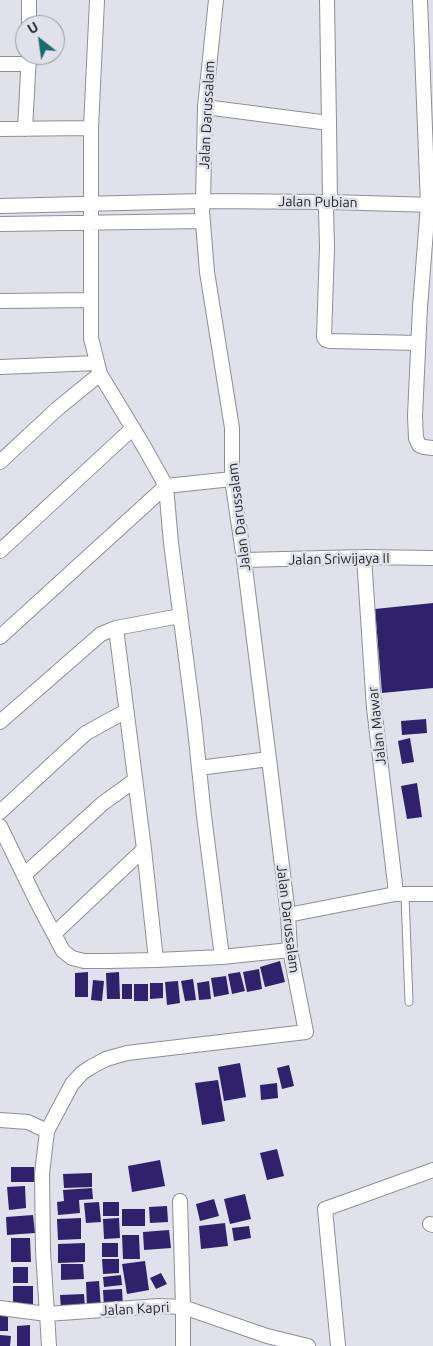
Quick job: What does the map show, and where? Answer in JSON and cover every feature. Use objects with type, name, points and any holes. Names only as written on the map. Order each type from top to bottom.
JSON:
[{"type":"street","points":[[29,0],[29,15]]},
{"type":"street","points":[[97,0],[90,128],[92,338],[99,368],[166,486],[222,957]]},
{"type":"street","name":"Jalan Darussalam","points":[[47,1131],[72,1084],[82,1073],[106,1059],[127,1053],[306,1032],[290,950],[288,915],[269,759],[232,479],[232,428],[207,272],[202,210],[205,107],[216,0]]},
{"type":"street","points":[[327,0],[330,202],[326,209],[327,247],[324,334],[326,340],[330,341],[418,343]]},
{"type":"street","points":[[420,0],[430,205],[418,343],[415,416],[416,438],[419,445],[433,448]]},
{"type":"street","points":[[0,64],[15,61]]},
{"type":"street","points":[[25,129],[29,65]]},
{"type":"street","points":[[205,107],[329,123]]},
{"type":"street","points":[[0,129],[90,128]]},
{"type":"street","name":"Jalan Pubian","points":[[0,206],[203,201],[430,205]]},
{"type":"street","points":[[0,224],[203,221]]},
{"type":"street","points":[[0,301],[91,300]]},
{"type":"street","points":[[0,367],[99,368]]},
{"type":"street","points":[[0,462],[99,368]]},
{"type":"street","points":[[0,551],[133,428]]},
{"type":"street","points":[[0,637],[166,486],[232,479]]},
{"type":"street","name":"Jalan Sriwijaya II","points":[[244,560],[364,557],[433,558]]},
{"type":"street","name":"Jalan Mawar","points":[[364,557],[374,708],[395,884],[400,895]]},
{"type":"street","points":[[0,722],[101,634],[116,628],[180,616]]},
{"type":"street","points":[[116,628],[156,960]]},
{"type":"street","points":[[0,812],[86,733],[126,711]]},
{"type":"street","points":[[199,768],[269,759]]},
{"type":"street","points":[[24,875],[102,804],[135,780]]},
{"type":"street","points":[[0,826],[54,934],[63,950],[72,958],[84,961],[156,960],[222,957],[290,950]]},
{"type":"street","points":[[54,934],[144,850]]},
{"type":"street","points":[[288,915],[400,895],[433,894]]},
{"type":"street","points":[[0,1120],[28,1122],[47,1131],[42,1174],[43,1250],[48,1346]]},
{"type":"street","points":[[338,1346],[325,1209],[433,1170]]},
{"type":"street","points":[[180,1201],[184,1307],[183,1346]]},
{"type":"street","name":"Jalan Kapri","points":[[0,1308],[47,1314],[159,1306],[184,1307],[267,1341],[308,1346]]},
{"type":"lane","points":[[400,895],[409,1002]]},
{"type":"building","points":[[433,603],[433,688],[382,693],[375,609]]},
{"type":"building","points":[[426,719],[427,733],[402,735],[401,721]]},
{"type":"building","points":[[410,738],[414,762],[402,764],[398,741]]},
{"type":"building","points":[[417,783],[422,817],[407,819],[401,786]]},
{"type":"building","points":[[280,961],[285,982],[265,987],[260,967]]},
{"type":"building","points":[[259,969],[262,989],[247,992],[243,972]]},
{"type":"building","points":[[88,972],[88,997],[75,997],[75,973]]},
{"type":"building","points":[[119,972],[120,999],[107,999],[106,973]]},
{"type":"building","points":[[240,972],[245,991],[232,994],[228,974]]},
{"type":"building","points":[[226,976],[229,994],[214,997],[211,978]]},
{"type":"building","points":[[193,979],[196,1000],[185,1001],[181,981]]},
{"type":"building","points":[[93,980],[104,981],[102,1001],[91,1000]]},
{"type":"building","points":[[178,981],[180,1003],[167,1005],[165,982]]},
{"type":"building","points":[[209,981],[211,999],[199,1000],[197,983]]},
{"type":"building","points":[[150,983],[163,983],[163,998],[150,999]]},
{"type":"building","points":[[122,984],[132,984],[132,999],[122,999]]},
{"type":"building","points":[[134,984],[148,984],[148,1001],[134,1001]]},
{"type":"building","points":[[240,1063],[246,1097],[224,1101],[218,1067]]},
{"type":"building","points":[[289,1065],[294,1086],[282,1089],[277,1068]]},
{"type":"building","points":[[218,1080],[225,1121],[202,1125],[195,1083]]},
{"type":"building","points":[[277,1083],[278,1098],[261,1100],[260,1085]]},
{"type":"building","points":[[277,1149],[284,1176],[267,1180],[260,1153]]},
{"type":"building","points":[[160,1160],[165,1186],[132,1192],[128,1166]]},
{"type":"building","points":[[11,1167],[34,1167],[35,1182],[11,1182]]},
{"type":"building","points":[[92,1173],[92,1187],[64,1188],[63,1174]]},
{"type":"building","points":[[25,1186],[26,1208],[9,1210],[7,1187]]},
{"type":"building","points":[[92,1188],[93,1199],[79,1200],[80,1213],[58,1215],[57,1202],[64,1201],[63,1190]]},
{"type":"building","points":[[245,1194],[251,1219],[230,1224],[224,1199]]},
{"type":"building","points":[[214,1199],[219,1216],[200,1221],[196,1204]]},
{"type":"building","points":[[99,1202],[101,1222],[86,1223],[84,1203]]},
{"type":"building","points":[[103,1202],[119,1202],[119,1216],[103,1216]]},
{"type":"building","points":[[167,1206],[168,1222],[150,1223],[149,1207]]},
{"type":"building","points":[[122,1209],[145,1209],[145,1226],[122,1226]]},
{"type":"building","points":[[33,1215],[35,1233],[7,1235],[6,1217]]},
{"type":"building","points":[[81,1218],[81,1239],[58,1240],[57,1219]]},
{"type":"building","points":[[119,1218],[120,1238],[104,1239],[103,1219]]},
{"type":"building","points":[[225,1223],[228,1246],[201,1249],[199,1226]]},
{"type":"building","points":[[249,1226],[251,1238],[234,1241],[232,1228]]},
{"type":"building","points":[[169,1230],[171,1248],[144,1250],[143,1232]]},
{"type":"building","points":[[122,1235],[139,1235],[140,1259],[123,1259]]},
{"type":"building","points":[[11,1238],[30,1238],[31,1262],[11,1262]]},
{"type":"building","points":[[85,1243],[85,1262],[58,1263],[58,1244]]},
{"type":"building","points":[[102,1243],[118,1243],[118,1257],[102,1257]]},
{"type":"building","points":[[102,1259],[119,1259],[119,1273],[103,1274]]},
{"type":"building","points":[[145,1261],[149,1290],[127,1294],[122,1264]]},
{"type":"building","points":[[61,1264],[83,1264],[84,1279],[61,1280]]},
{"type":"building","points":[[13,1267],[28,1267],[28,1283],[13,1283]]},
{"type":"building","points":[[161,1273],[167,1284],[156,1289],[150,1278]]},
{"type":"building","points":[[121,1275],[122,1285],[104,1287],[103,1277]]},
{"type":"building","points":[[99,1281],[101,1308],[87,1308],[86,1282]]},
{"type":"building","points":[[13,1286],[33,1286],[33,1306],[13,1306]]},
{"type":"building","points":[[122,1289],[123,1306],[104,1307],[103,1290]]},
{"type":"building","points":[[84,1294],[85,1308],[61,1310],[60,1295]]},
{"type":"building","points":[[0,1316],[8,1316],[8,1331],[0,1331]]},
{"type":"building","points":[[30,1325],[30,1346],[17,1346],[17,1326]]},
{"type":"building","points":[[0,1335],[11,1336],[10,1346],[0,1346]]}]
